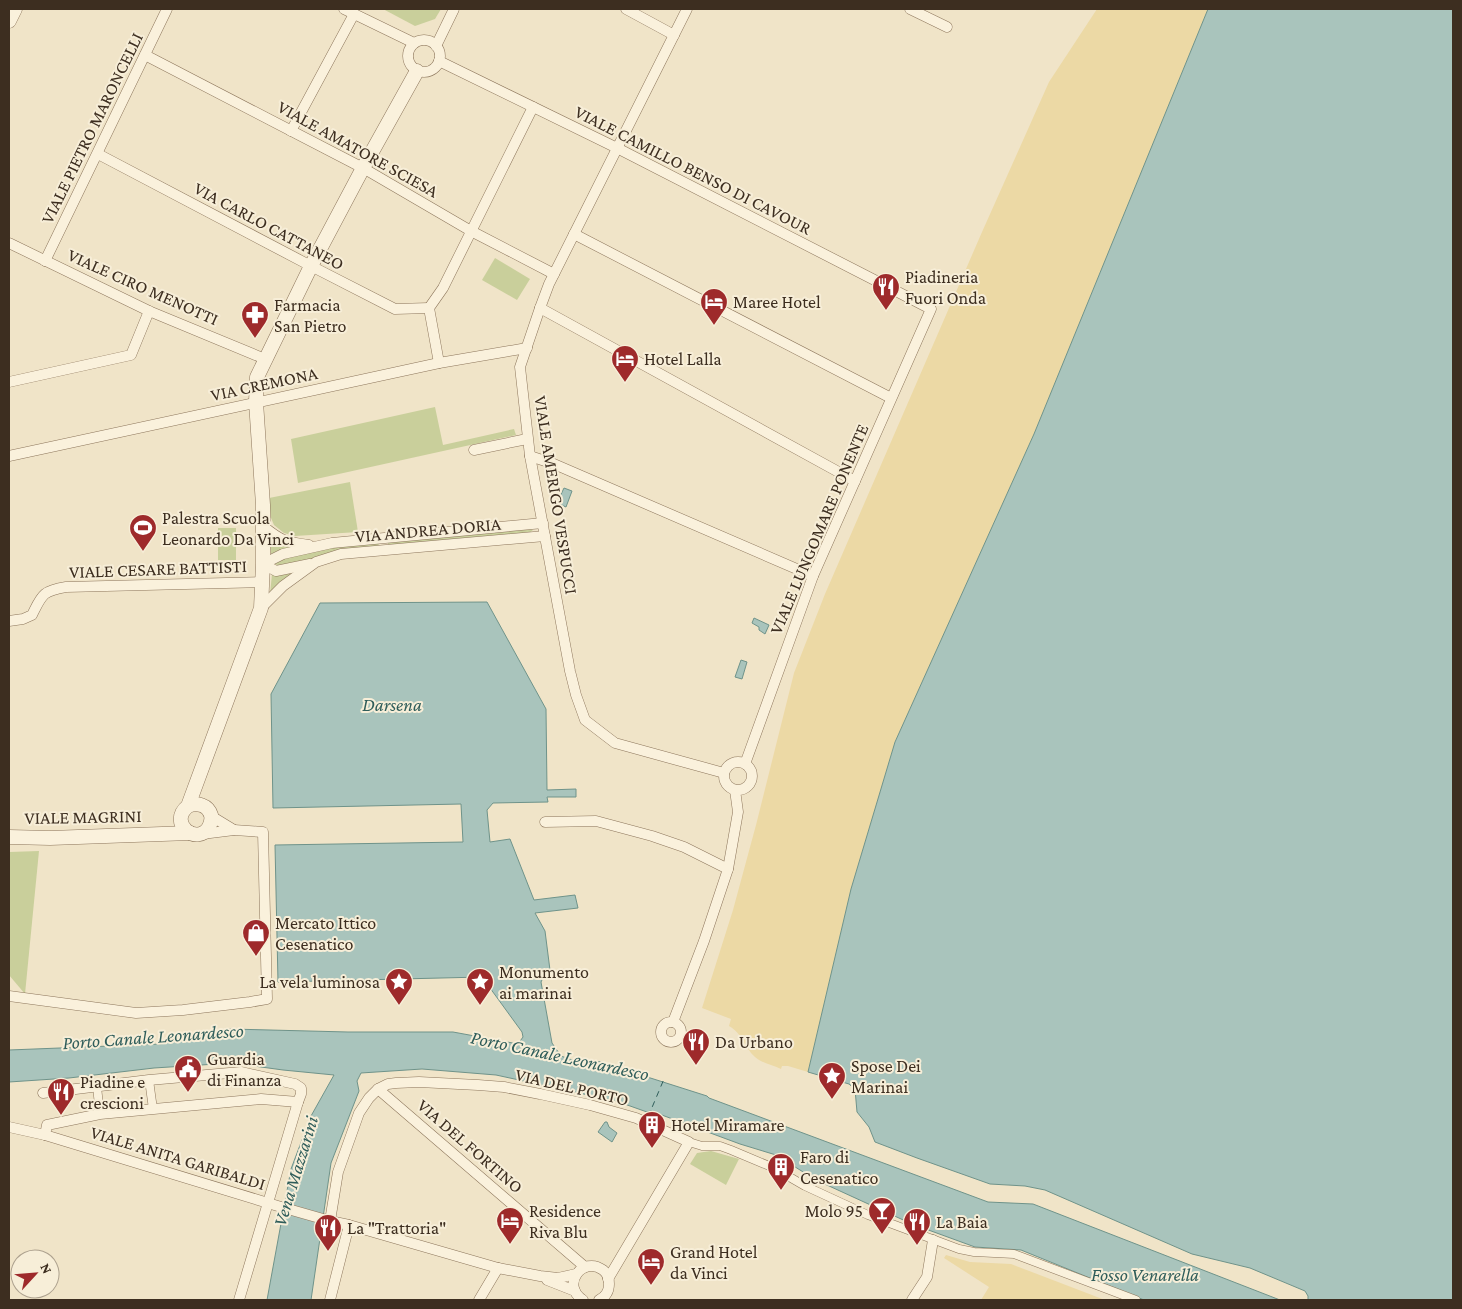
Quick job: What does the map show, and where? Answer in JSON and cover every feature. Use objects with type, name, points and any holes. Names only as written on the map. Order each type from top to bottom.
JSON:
[{"type":"street","points":[[9,21],[15,9]]},
{"type":"street","name":"VIALE PIETRO MARONCELLI","points":[[45,261],[167,9]]},
{"type":"street","points":[[344,9],[414,43]]},
{"type":"street","points":[[436,46],[454,9]]},
{"type":"street","points":[[626,9],[674,35]]},
{"type":"street","name":"VIALE AMERIGO VESPUCCI","points":[[687,9],[554,274],[520,367],[530,456],[570,671],[585,720],[615,744],[724,773]]},
{"type":"street","points":[[910,9],[947,27]]},
{"type":"street","points":[[291,131],[354,14]]},
{"type":"street","points":[[428,40],[436,46],[440,56],[437,66],[433,70],[428,72],[417,71],[410,65],[408,51],[414,43],[428,40]]},
{"type":"street","name":"VIALE AMATORE SCIESA","points":[[145,56],[363,168],[471,231],[554,274]]},
{"type":"street","name":"VIALE CAMILLO BENSO DI CAVOUR","points":[[439,61],[617,148],[931,309]]},
{"type":"street","points":[[190,808],[207,809],[211,816],[210,825],[205,832],[195,833],[182,826],[181,822],[190,808],[196,785],[236,672],[261,608],[264,564],[263,506],[256,377],[311,266],[417,71]]},
{"type":"street","points":[[439,363],[429,308],[443,288],[533,107]]},
{"type":"street","name":"VIA CARLO CATTANEO","points":[[98,154],[395,309],[429,308]]},
{"type":"street","points":[[574,234],[891,398]]},
{"type":"street","name":"VIALE CIRO MENOTTI","points":[[9,243],[149,311],[265,358]]},
{"type":"street","points":[[540,308],[856,481]]},
{"type":"street","name":"VIALE LUNGOMARE PONENTE","points":[[735,790],[745,788],[751,780],[751,771],[745,764],[813,576],[931,309]]},
{"type":"street","points":[[9,382],[131,355],[149,311]]},
{"type":"street","name":"VIA CREMONA","points":[[9,456],[439,363],[527,348]]},
{"type":"street","points":[[474,450],[528,439]]},
{"type":"street","points":[[530,456],[554,464],[813,576]]},
{"type":"street","name":"VIA ANDREA DORIA","points":[[264,564],[283,554],[332,543],[543,523]]},
{"type":"street","name":"VIA ANDREA DORIA","points":[[263,526],[277,538],[292,543],[315,546]]},
{"type":"street","name":"VIA ANDREA DORIA","points":[[264,564],[276,571],[341,554],[545,536]]},
{"type":"street","points":[[384,538],[384,550]]},
{"type":"street","name":"VIA ANDREA DORIA","points":[[261,608],[283,586],[316,562]]},
{"type":"street","name":"VIALE CESARE BATTISTI","points":[[9,621],[23,619],[32,615],[42,594],[66,587],[263,582]]},
{"type":"street","points":[[673,1022],[704,941],[728,869],[738,812],[735,790],[725,782],[725,769],[736,762],[745,764]]},
{"type":"street","name":"VIALE MAGRINI","points":[[158,833],[190,808]]},
{"type":"street","name":"VIALE MAGRINI","points":[[211,816],[234,830]]},
{"type":"street","points":[[545,822],[596,821],[684,847],[728,869]]},
{"type":"street","name":"VIALE MAGRINI","points":[[9,837],[50,838],[234,830],[263,832],[267,998],[250,1002],[183,1010],[136,1013],[9,996]]},
{"type":"street","points":[[43,1093],[149,1080],[241,1072],[295,1084],[301,1088],[301,1094],[239,1300]]},
{"type":"street","points":[[149,1080],[153,1109]]},
{"type":"street","name":"VIA DEL PORTO","points":[[378,1089],[388,1084],[404,1082],[478,1085],[504,1087],[590,1105],[636,1118],[689,1142],[702,1146],[720,1146],[731,1150],[774,1168],[805,1186],[868,1215],[933,1240],[974,1252],[1022,1256],[1136,1300]]},
{"type":"street","points":[[97,1087],[100,1114]]},
{"type":"street","points":[[330,1221],[338,1172],[360,1113],[369,1098],[378,1089]]},
{"type":"street","name":"VIA DEL FORTINO","points":[[378,1089],[585,1267],[591,1266],[602,1269],[608,1278]]},
{"type":"street","points":[[44,1135],[46,1125],[100,1114],[261,1099],[298,1102]]},
{"type":"street","name":"VIALE ANITA GARIBALDI","points":[[9,1127],[44,1135],[281,1207],[498,1268],[561,1278],[576,1274]]},
{"type":"street","points":[[600,1300],[608,1290],[608,1278],[689,1142]]},
{"type":"street","points":[[330,1300],[349,1225]]},
{"type":"street","points":[[912,1300],[927,1278],[933,1240]]},
{"type":"street","points":[[579,1297],[574,1280],[576,1274],[585,1267]]},
{"type":"street","points":[[479,1300],[498,1268]]},
{"type":"street","name":"VIALE ANITA GARIBALDI","points":[[540,1276],[579,1297]]},
{"type":"green space","points":[[383,9],[441,9],[435,19],[415,26]]},
{"type":"green space","points":[[495,258],[530,279],[517,300],[482,280]]},
{"type":"green space","points":[[435,407],[443,445],[514,429],[516,435],[298,483],[291,439]]},
{"type":"green space","points":[[350,482],[358,532],[295,536],[284,533],[274,525],[271,518],[269,498]]},
{"type":"green space","points":[[218,528],[236,528],[236,560],[218,560]]},
{"type":"green space","points":[[528,528],[533,530],[529,533],[388,545],[388,541]]},
{"type":"green space","points":[[270,537],[277,543],[290,547],[271,554]]},
{"type":"green space","points":[[378,542],[379,546],[339,551],[284,567],[274,564],[281,559],[307,551]]},
{"type":"green space","points":[[304,568],[270,594],[272,574],[283,575]]},
{"type":"green space","points":[[39,851],[25,994],[9,975],[9,852]]},
{"type":"green space","points":[[711,1151],[739,1159],[726,1185],[690,1164],[697,1153]]},
{"type":"sand","points":[[1097,9],[1208,9],[1034,434],[895,742],[851,889],[808,1072],[788,1066],[782,1066],[781,1069],[755,1057],[734,1029],[729,1026],[731,1019],[702,1008],[733,910],[794,673],[825,594],[1049,82]]},
{"type":"sand","points":[[946,1255],[970,1262],[1011,1264],[1105,1300],[981,1300],[989,1287],[944,1258]]},
{"type":"water","points":[[1208,9],[1453,9],[1453,1300],[1308,1300],[1305,1291],[1250,1268],[1192,1254],[1045,1190],[1025,1186],[990,1184],[875,1142],[869,1127],[857,1112],[855,1089],[849,1084],[808,1072],[851,889],[895,742],[1034,434]]},
{"type":"water","points":[[564,488],[572,491],[566,507],[557,503]]},
{"type":"water","name":"Darsena","points":[[487,602],[546,709],[547,790],[576,789],[576,797],[547,797],[548,802],[493,803],[487,810],[490,842],[510,839],[534,900],[575,895],[578,908],[535,913],[545,931],[551,978],[543,978],[541,982],[552,1043],[561,1056],[586,1065],[597,1061],[707,1096],[988,1202],[1033,1204],[1280,1300],[1144,1300],[1021,1250],[975,1247],[912,1224],[816,1180],[776,1155],[740,1144],[651,1111],[647,1112],[616,1101],[496,1075],[422,1069],[361,1073],[357,1081],[359,1091],[331,1163],[311,1300],[267,1300],[291,1169],[311,1116],[334,1075],[232,1063],[154,1068],[69,1078],[9,1082],[9,1050],[161,1044],[230,1029],[453,1032],[518,1044],[523,1037],[522,1032],[482,977],[278,982],[275,845],[463,842],[461,804],[273,808],[271,694],[320,603]]},
{"type":"water","points":[[754,618],[769,625],[765,634],[752,623]]},
{"type":"water","points":[[741,660],[747,662],[742,679],[735,677]]},
{"type":"water","points":[[605,1122],[617,1133],[612,1142],[598,1132]]},
{"type":"ferry route","points":[[648,1117],[664,1079]]},
{"type":"place","name":"Piadineria Fuori Onda","points":[[886,311]]},
{"type":"place","name":"Maree Hotel","points":[[714,326]]},
{"type":"place","name":"Farmacia San Pietro","points":[[255,339]]},
{"type":"place","name":"Hotel Lalla","points":[[625,383]]},
{"type":"place","name":"Palestra Scuola Leonardo Da Vinci","points":[[143,552]]},
{"type":"place","name":"Mercato Ittico Cesenatico","points":[[256,957]]},
{"type":"place","name":"La vela luminosa","points":[[399,1006]]},
{"type":"place","name":"Monumento ai marinai","points":[[480,1006]]},
{"type":"place","name":"Da Urbano","points":[[696,1066]]},
{"type":"place","name":"Guardia di Finanza","points":[[188,1093]]},
{"type":"place","name":"Spose Dei Marinai","points":[[832,1100]]},
{"type":"place","name":"Piadine e crescioni","points":[[61,1116]]},
{"type":"place","name":"Hotel Miramare","points":[[652,1149]]},
{"type":"place","name":"Faro di Cesenatico","points":[[781,1191]]},
{"type":"place","name":"Molo 95","points":[[882,1235]]},
{"type":"place","name":"Residence Riva Blu","points":[[510,1245]]},
{"type":"place","name":"La Baia","points":[[917,1246]]},
{"type":"place","name":"La \"Trattoria\"","points":[[328,1252]]},
{"type":"place","name":"Grand Hotel da Vinci","points":[[651,1286]]},
{"type":"water label","name":"Porto Canale Leonardesco","points":[[153,1036]]},
{"type":"water label","name":"Porto Canale Leonardesco","points":[[560,1055]]},
{"type":"water label","name":"Vena Mazzarini","points":[[295,1171]]},
{"type":"water label","name":"Fosso Venarella","points":[[1145,1274]]}]
